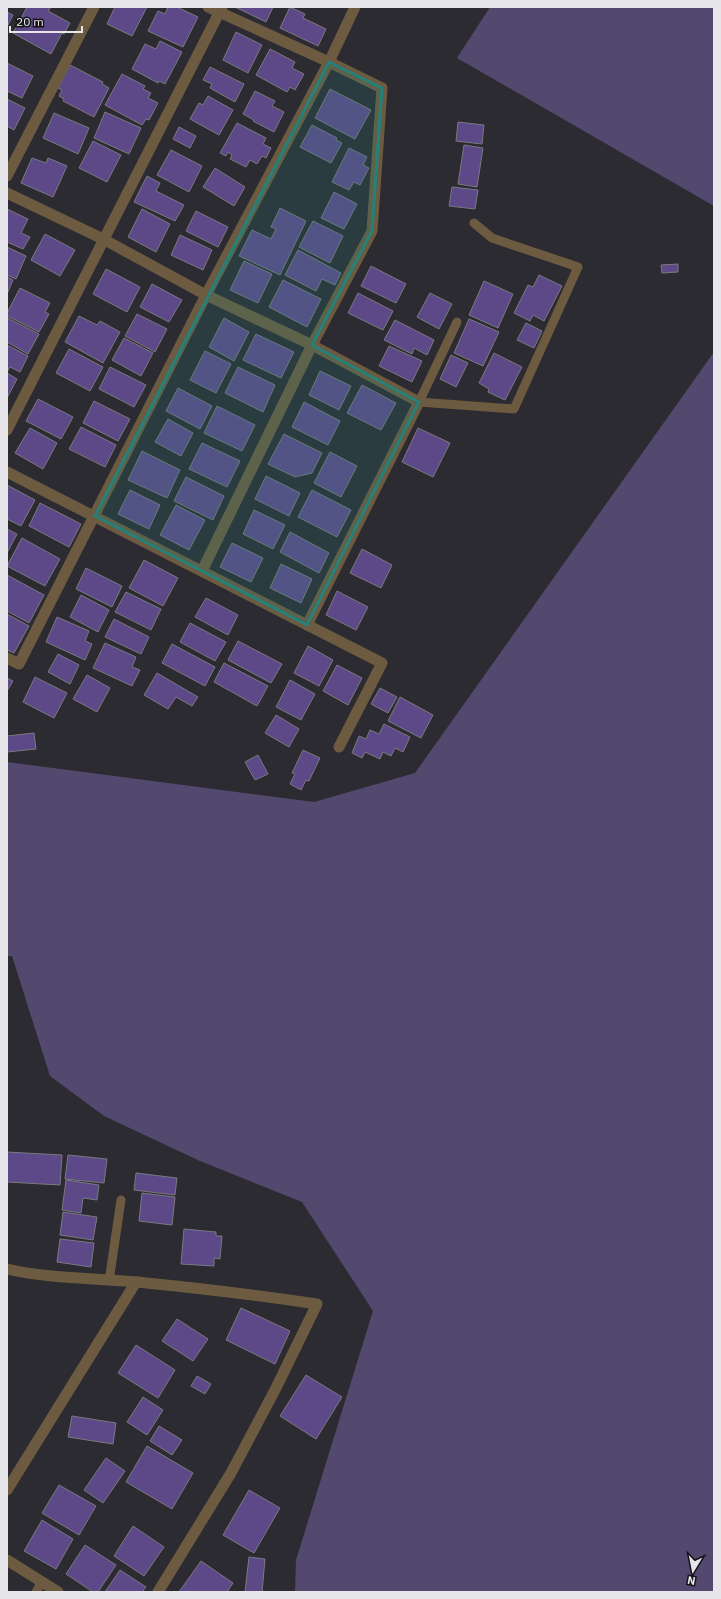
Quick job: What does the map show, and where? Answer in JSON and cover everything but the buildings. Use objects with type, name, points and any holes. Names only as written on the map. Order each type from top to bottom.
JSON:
[{"type":"street","points":[[7,176],[94,7]]},
{"type":"street","points":[[202,571],[312,345],[372,231],[382,88],[221,10],[208,7]]},
{"type":"street","points":[[7,658],[18,664],[95,516],[206,296],[329,62],[355,7]]},
{"type":"street","points":[[7,430],[221,10]]},
{"type":"street","points":[[7,193],[103,239],[206,296],[312,345],[419,402],[307,625]]},
{"type":"street","points":[[7,472],[382,663],[339,747]]},
{"type":"street","points":[[7,1269],[32,1275],[136,1282],[230,1292],[317,1304],[276,1388],[231,1473],[158,1592]]},
{"type":"street","points":[[7,1490],[136,1282]]},
{"type":"street","points":[[7,1560],[38,1587],[58,1592]]},
{"type":"lane","points":[[457,322],[419,402],[514,409],[578,267],[492,238],[474,223]]},
{"type":"lane","points":[[109,1281],[121,1200]]},
{"type":"highlighted area","points":[[329,62],[382,88],[372,231],[312,345],[419,402],[307,625],[95,516]]},
{"type":"shaded area","points":[[490,7],[714,7],[714,206],[457,58]]},
{"type":"shaded area","points":[[714,352],[714,1592],[295,1592],[296,1560],[373,1311],[302,1202],[200,1161],[104,1116],[50,1076],[12,956],[7,956],[7,762],[314,802],[415,773]]}]
